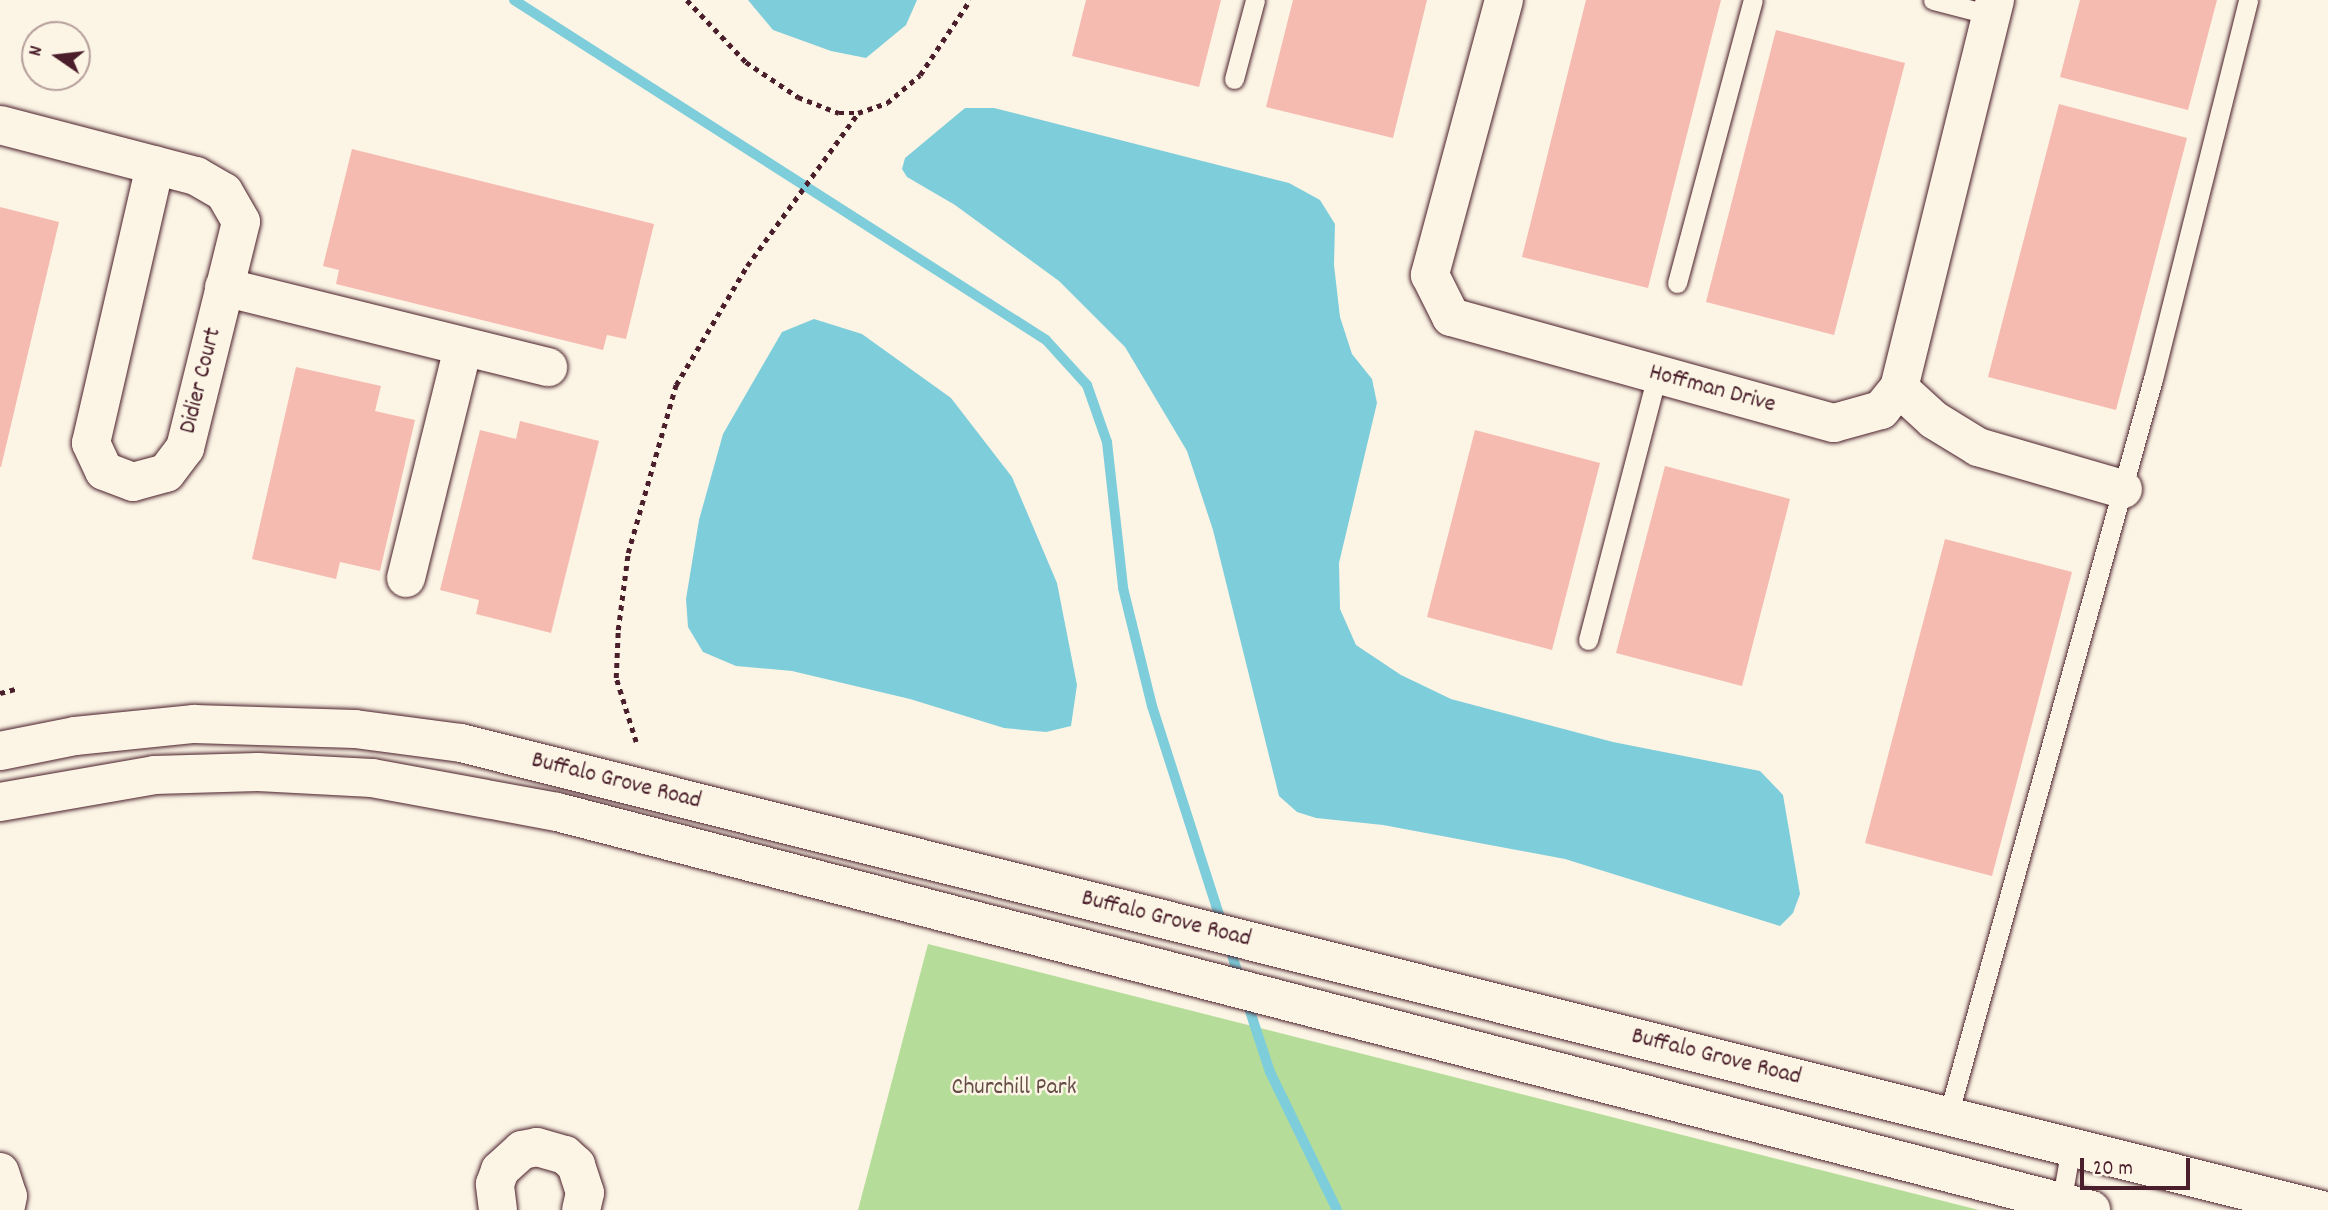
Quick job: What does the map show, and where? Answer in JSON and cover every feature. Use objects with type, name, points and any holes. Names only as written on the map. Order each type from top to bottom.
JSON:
[{"type":"main road","name":"Hoffman Drive","points":[[1503,0],[1430,275],[1440,300],[1451,317],[1472,325],[1834,423],[1881,410],[1899,388]]},
{"type":"main road","points":[[1993,8],[1899,388],[1934,420],[1978,447],[2123,489]]},
{"type":"main road","name":"Didier Court","points":[[0,125],[155,165],[196,176],[224,192],[240,222],[186,447],[166,473],[133,482],[104,471],[91,443],[155,165]]},
{"type":"main road","points":[[224,287],[548,367]]},
{"type":"main road","points":[[406,578],[463,347]]},
{"type":"main road","name":"Buffalo Grove Road","points":[[0,751],[75,736],[194,724],[355,729],[461,743],[2321,1210]]},
{"type":"main road","name":"Buffalo Grove Road","points":[[0,802],[154,775],[258,772],[372,778],[557,812],[2071,1207]]},
{"type":"main road","points":[[498,1210],[495,1184],[500,1170],[516,1154],[537,1147],[565,1155],[576,1165],[585,1193],[581,1210]]},
{"type":"main road","points":[[0,1172],[8,1196],[5,1210]]},
{"type":"lane","points":[[1234,79],[1255,0]]},
{"type":"lane","points":[[1677,283],[1753,0]]},
{"type":"lane","points":[[1933,0],[1993,8]]},
{"type":"lane","points":[[1948,1116],[2123,489],[2248,0]]},
{"type":"lane","points":[[1588,640],[1657,375]]},
{"type":"lane","points":[[2071,1147],[2071,1207]]},
{"type":"path","points":[[687,0],[746,62],[798,97],[839,113],[858,113],[887,103],[920,75],[970,0]]},
{"type":"path","points":[[636,742],[616,678],[628,553],[676,385],[747,266],[793,208],[858,113]]},
{"type":"path","points":[[0,693],[15,689]]},
{"type":"green space","name":"Churchill Park","points":[[928,944],[1979,1210],[858,1210]]},
{"type":"water","points":[[748,0],[917,0],[906,25],[866,58],[831,51],[773,30]]},
{"type":"water","points":[[965,108],[994,108],[1289,183],[1320,200],[1335,224],[1334,265],[1340,317],[1352,354],[1372,379],[1377,403],[1339,563],[1340,609],[1356,645],[1401,675],[1451,699],[1613,742],[1760,771],[1783,795],[1800,894],[1793,913],[1780,926],[1565,859],[1383,825],[1316,818],[1297,812],[1279,796],[1213,530],[1187,451],[1125,347],[1059,281],[955,205],[907,177],[902,169],[905,158]]},
{"type":"water","points":[[814,319],[862,334],[951,398],[1012,477],[1057,583],[1077,685],[1071,726],[1046,732],[1004,728],[910,699],[792,671],[736,666],[703,652],[688,627],[686,599],[699,520],[723,434],[782,332]]},
{"type":"building","points":[[1086,0],[1221,0],[1199,87],[1072,56]]},
{"type":"building","points":[[1293,0],[1427,0],[1393,138],[1266,107]]},
{"type":"building","points":[[1586,0],[1721,0],[1648,288],[1522,257]]},
{"type":"building","points":[[2080,0],[2217,0],[2188,110],[2060,77]]},
{"type":"building","points":[[1776,30],[1905,63],[1834,335],[1706,302]]},
{"type":"building","points":[[2059,104],[2187,138],[2116,410],[1988,377]]},
{"type":"building","points":[[352,149],[654,224],[626,339],[607,335],[603,350],[336,284],[339,270],[323,266]]},
{"type":"building","points":[[0,207],[59,222],[1,467],[0,467]]},
{"type":"building","points":[[296,367],[381,386],[375,411],[415,420],[380,571],[340,562],[336,579],[252,559]]},
{"type":"building","points":[[520,421],[599,441],[551,633],[476,614],[479,600],[440,590],[480,430],[516,439]]},
{"type":"building","points":[[1475,430],[1600,463],[1552,650],[1427,617]]},
{"type":"building","points":[[1665,466],[1790,499],[1742,686],[1616,653]]},
{"type":"building","points":[[1945,539],[2072,572],[1992,876],[1865,843]]},
{"type":"waterway","points":[[514,0],[1046,340],[1087,385],[1107,442],[1123,588],[1152,706],[1223,927]]},
{"type":"waterway","points":[[1229,946],[1240,980]]},
{"type":"waterway","points":[[1246,999],[1270,1072],[1337,1210]]}]
